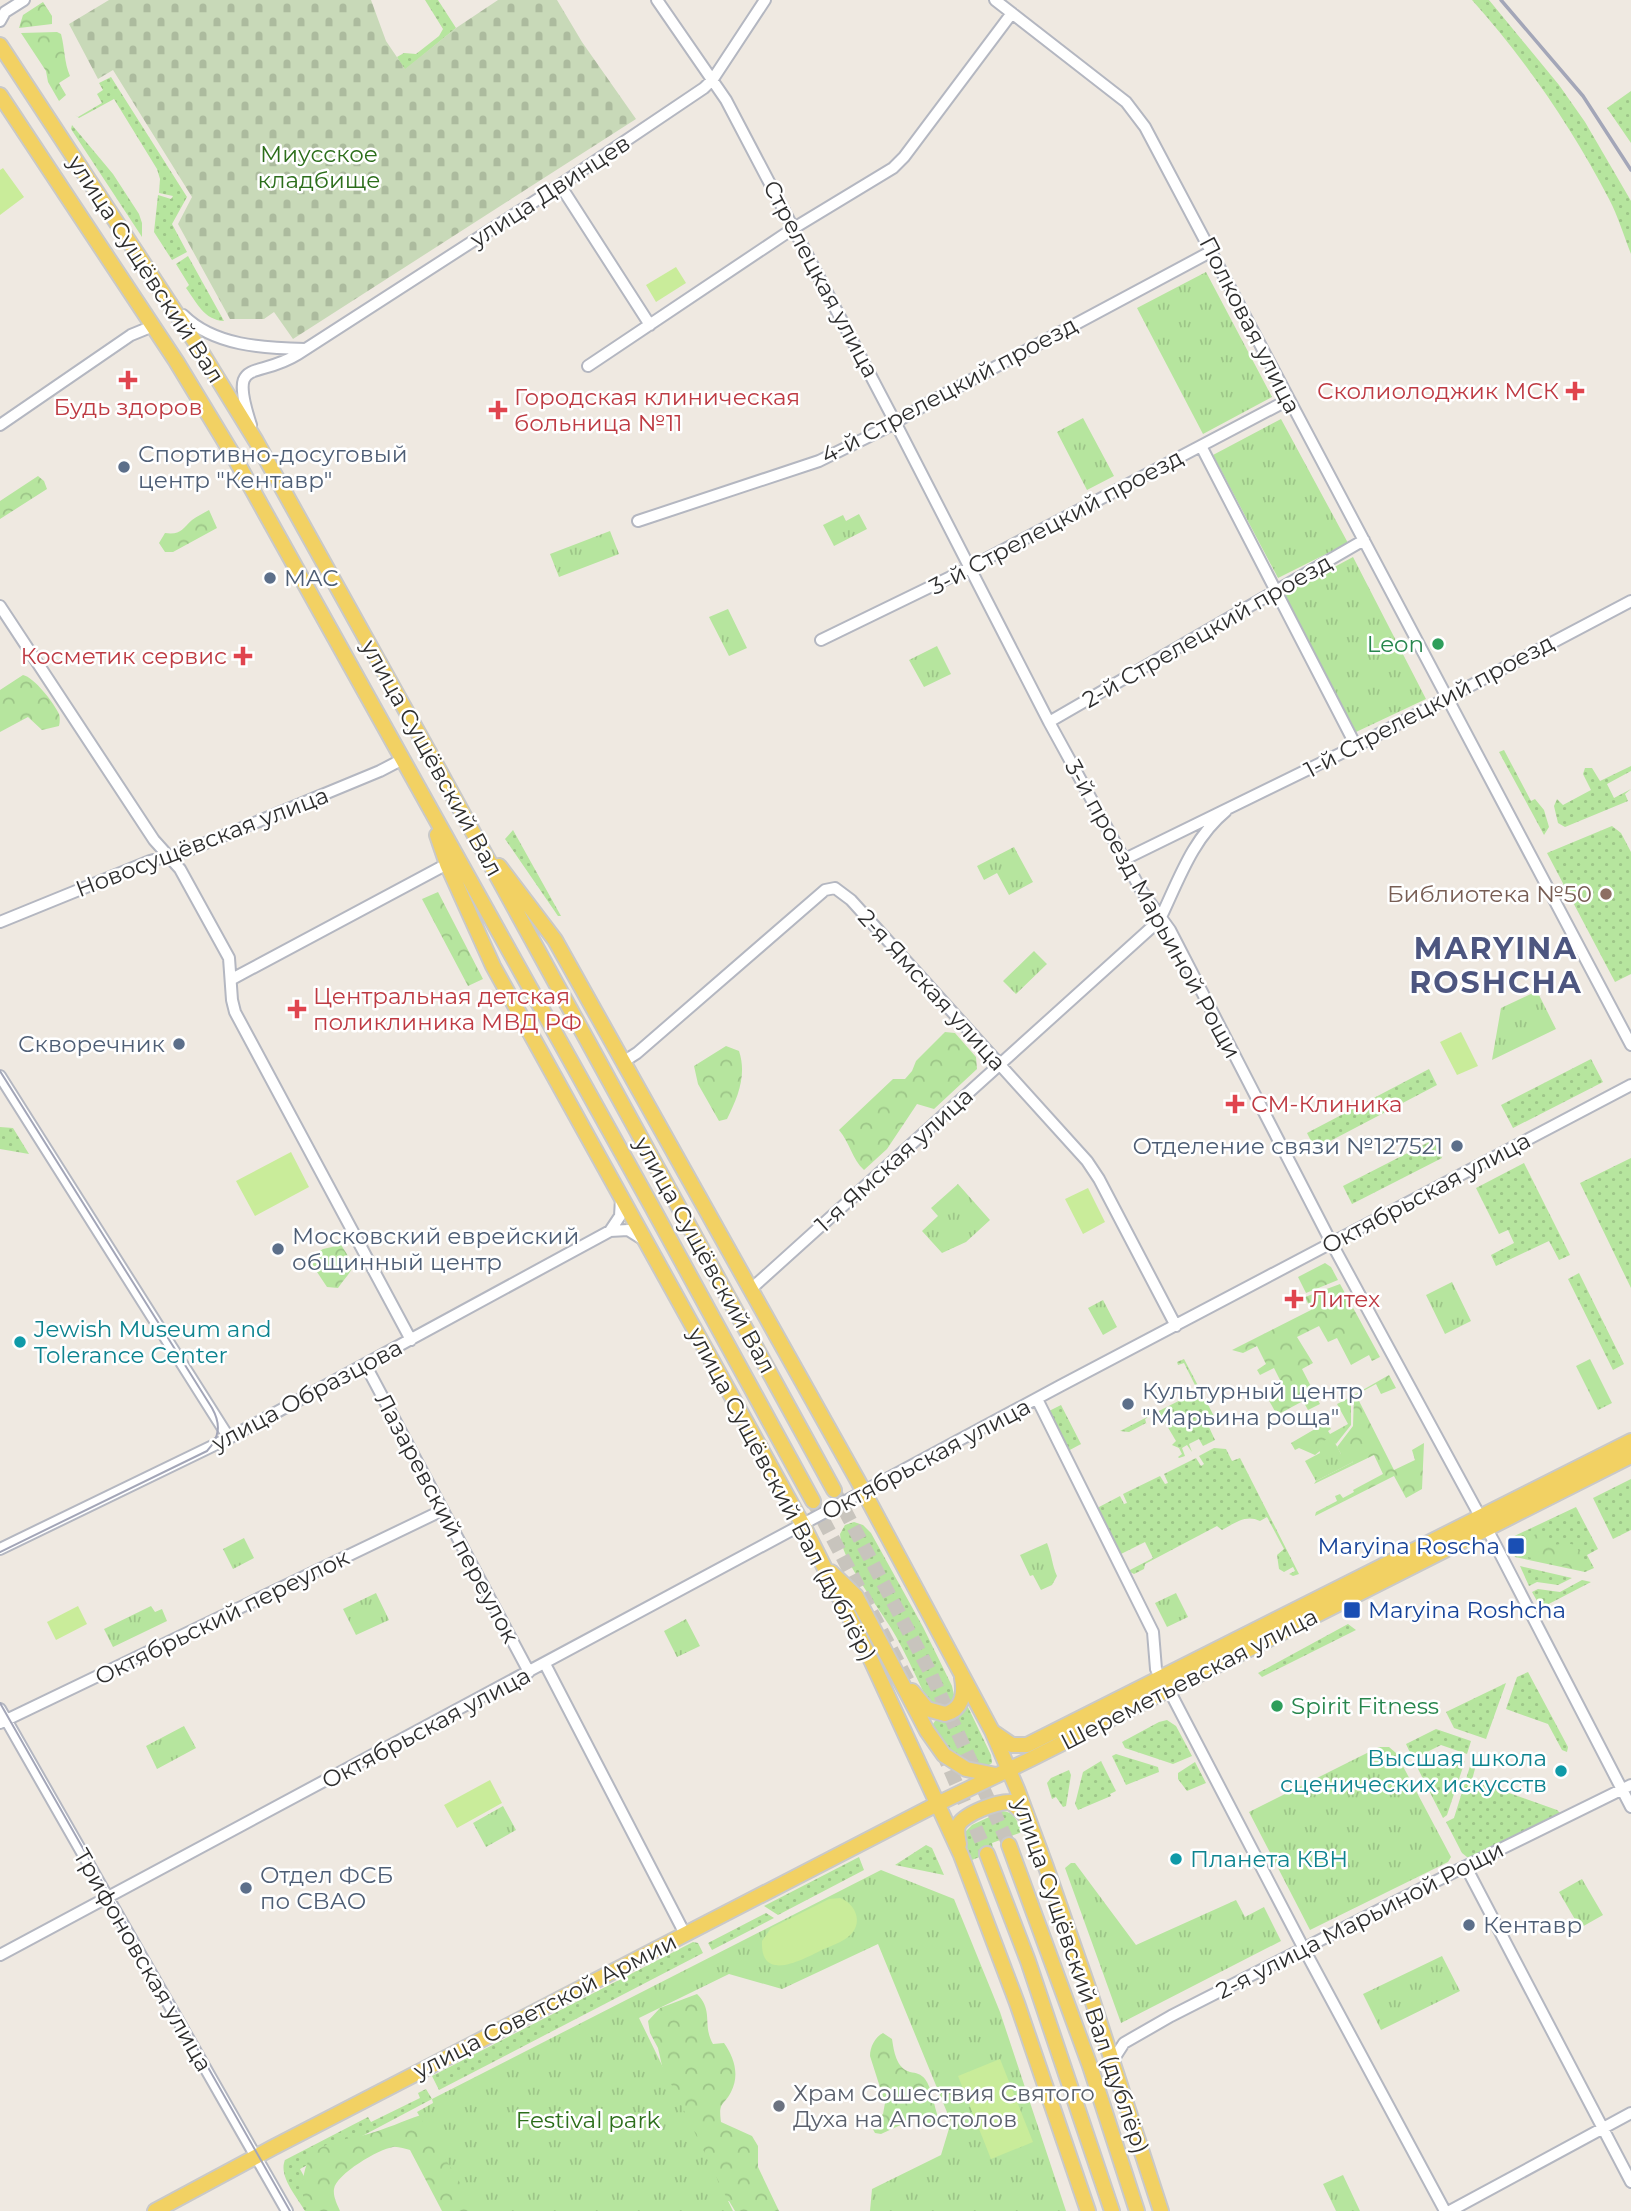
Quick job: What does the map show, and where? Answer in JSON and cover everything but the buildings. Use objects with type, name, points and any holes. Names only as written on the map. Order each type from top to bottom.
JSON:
[{"type":"main road","name":"улица Сущёвский Вал","points":[[1,46],[256,441],[834,1490]]},
{"type":"main road","name":"улица Сущёвский Вал","points":[[0,95],[153,326],[233,455],[645,1193],[813,1501]]},
{"type":"main road","name":"улица Сущёвский Вал (дублёр)","points":[[425,801],[447,864],[493,966],[803,1525],[872,1662],[961,1855],[1017,2003],[1088,2211]]},
{"type":"main road","name":"улица Сущёвский Вал (дублёр)","points":[[474,835],[555,940],[864,1493],[992,1731],[1003,1772],[1027,1817],[1091,1996],[1161,2211]]},
{"type":"main road","name":"Шереметьевская улица","points":[[971,1788],[1165,1684],[1483,1523],[1631,1441]]},
{"type":"main road","name":"Шереметьевская улица","points":[[1483,1523],[1631,1457]]},
{"type":"main road","points":[[823,1564],[856,1596],[927,1731],[944,1755],[966,1769],[1003,1772]]},
{"type":"main road","points":[[897,1674],[928,1709],[937,1714],[951,1713],[962,1699],[964,1688],[954,1657]]},
{"type":"main road","name":"Шереметьевская улица","points":[[992,1731],[1012,1745],[1027,1745],[1165,1684]]},
{"type":"main road","name":"улица Советской Армии","points":[[155,2211],[971,1788]]},
{"type":"main road","points":[[961,1855],[957,1828],[965,1818],[1003,1802],[1017,1807],[1027,1817]]},
{"type":"main road","points":[[1009,1845],[1090,2066],[1137,2211]]},
{"type":"main road","points":[[987,1854],[1032,1973],[1112,2211]]},
{"type":"street","points":[[0,21],[5,12],[24,0]]},
{"type":"street","name":"Стрелецкая улица","points":[[657,0],[713,79],[794,228],[969,568]]},
{"type":"street","name":"улица Двинцев","points":[[256,441],[244,403],[242,382],[247,374],[254,369],[286,361],[560,185],[704,88],[713,79],[765,0]]},
{"type":"street","name":"Полковая улица","points":[[995,0],[1137,114],[1631,1045]]},
{"type":"street","points":[[588,366],[794,228],[886,173],[904,158],[1012,13]]},
{"type":"street","points":[[560,185],[650,325]]},
{"type":"street","name":"4-й Стрелецкий проезд","points":[[638,521],[819,461],[1212,251]]},
{"type":"street","points":[[167,300],[199,330],[210,335],[278,348],[305,349]]},
{"type":"street","points":[[0,425],[131,335],[153,326]]},
{"type":"street","name":"3-й Стрелецкий проезд","points":[[821,640],[969,568],[1288,400]]},
{"type":"street","points":[[1201,446],[1356,746]]},
{"type":"street","name":"2-й Стрелецкий проезд","points":[[1049,722],[1364,540]]},
{"type":"street","name":"3-й проезд Марьиной Рощи","points":[[969,568],[1141,890],[1170,930],[1331,1242],[1626,1787],[1631,1807]]},
{"type":"street","name":"1-й Стрелецкий проезд","points":[[1125,859],[1356,746],[1631,601]]},
{"type":"street","points":[[0,606],[167,856],[180,869],[220,940],[229,958],[235,1012],[411,1340]]},
{"type":"street","name":"Новосущёвская улица","points":[[0,922],[167,856],[184,852],[403,759]]},
{"type":"street","name":"1-й Стрелецкий проезд","points":[[1161,918],[1197,842],[1210,824],[1226,811]]},
{"type":"street","points":[[232,979],[447,864]]},
{"type":"street","name":"2-я Ямская улица","points":[[623,1062],[830,887],[843,892],[1087,1161],[1176,1326]]},
{"type":"street","name":"1-я Ямская улица","points":[[751,1289],[1161,918]]},
{"type":"street","points":[[0,1076],[229,1438]]},
{"type":"street","name":"Октябрьская улица","points":[[0,1955],[1331,1242],[1631,1085]]},
{"type":"street","points":[[610,1231],[620,1216],[620,1196]]},
{"type":"street","points":[[610,1231],[628,1230],[644,1240]]},
{"type":"street","name":"улица Образцова","points":[[0,1549],[229,1438],[610,1231]]},
{"type":"street","name":"Лазаревский переулок","points":[[365,1364],[529,1672]]},
{"type":"street","points":[[1037,1399],[1153,1632],[1156,1669],[1444,2211]]},
{"type":"street","name":"Октябрьский переулок","points":[[3,1721],[443,1510]]},
{"type":"street","points":[[545,1664],[685,1934]]},
{"type":"street","name":"Трифоновская улица","points":[[0,1709],[3,1721],[288,2211]]},
{"type":"street","name":"2-я улица Марьиной Рощи","points":[[1117,2077],[1115,2057],[1124,2043],[1171,2016],[1626,1787]]},
{"type":"street","points":[[1466,1867],[1631,2182]]},
{"type":"street","points":[[1450,2211],[1631,2113]]},
{"type":"green space","name":"Миусское кладбище","points":[[109,0],[371,0],[386,41],[405,69],[456,28],[498,0],[557,0],[582,42],[636,119],[293,339],[274,312],[264,319],[230,319],[178,224],[192,197],[113,70],[98,79],[69,24]]},
{"type":"green space","points":[[425,0],[438,0],[456,28],[405,70],[397,57],[404,53],[416,54],[439,36],[443,29]]},
{"type":"green space","points":[[1472,0],[1489,0],[1559,85],[1585,122],[1631,201],[1631,254],[1609,199],[1563,120],[1511,46]]},
{"type":"green space","points":[[43,2],[52,16],[52,24],[19,28],[23,15]]},
{"type":"green space","points":[[21,33],[61,34],[70,76],[59,83],[66,95],[59,101],[48,82],[46,71]]},
{"type":"green space","points":[[111,77],[187,197],[172,224],[187,252],[172,260],[154,232],[158,195],[171,199],[173,196],[159,193],[160,179],[157,169],[114,99],[79,118],[75,115],[78,117],[102,103],[97,94],[103,90],[99,83]]},
{"type":"green space","points":[[1631,91],[1631,143],[1607,108]]},
{"type":"green space","points":[[72,125],[113,174],[139,214],[142,237],[71,129]]},
{"type":"green space","points":[[3,168],[24,197],[0,215],[0,170]]},
{"type":"green space","points":[[188,256],[224,321],[206,314],[186,288],[189,285],[176,264]]},
{"type":"green space","points":[[676,267],[686,283],[656,302],[646,285]]},
{"type":"green space","points":[[1206,272],[1272,397],[1203,434],[1137,308]]},
{"type":"green space","points":[[1083,418],[1114,476],[1087,490],[1057,432]]},
{"type":"green space","points":[[1281,419],[1348,543],[1278,578],[1213,455]]},
{"type":"green space","points":[[38,476],[47,489],[0,519],[0,501]]},
{"type":"green space","points":[[209,510],[217,528],[173,552],[165,552],[159,543],[165,533],[178,532]]},
{"type":"green space","points":[[859,514],[867,529],[834,546],[823,525],[843,515],[846,521]]},
{"type":"green space","points":[[610,531],[619,554],[559,577],[550,554]]},
{"type":"green space","points":[[1353,557],[1426,699],[1356,732],[1284,594]]},
{"type":"green space","points":[[728,609],[747,648],[729,656],[709,617]]},
{"type":"green space","points":[[937,646],[951,674],[924,687],[909,660]]},
{"type":"green space","points":[[23,675],[38,685],[53,704],[59,714],[59,726],[42,730],[28,717],[0,732],[0,690]]},
{"type":"green space","points":[[1504,750],[1531,801],[1535,799],[1544,810],[1549,827],[1544,835],[1499,752]]},
{"type":"green space","points":[[1631,766],[1631,771],[1607,784],[1614,798],[1631,789],[1625,794],[1628,801],[1565,827],[1558,823],[1554,806],[1557,799],[1563,805],[1591,790],[1583,774],[1585,768],[1592,768],[1600,781]]},
{"type":"green space","points":[[1612,826],[1621,833],[1631,852],[1631,974],[1615,982],[1547,853]]},
{"type":"green space","points":[[513,830],[561,916],[558,916],[505,839]]},
{"type":"green space","points":[[1014,847],[1033,882],[1009,895],[997,873],[984,880],[977,866]]},
{"type":"green space","points":[[438,892],[483,979],[468,986],[422,899]]},
{"type":"green space","points":[[1034,951],[1047,964],[1016,994],[1003,981]]},
{"type":"green space","points":[[1537,991],[1556,1029],[1492,1060],[1501,1008]]},
{"type":"green space","points":[[945,1032],[955,1033],[976,1057],[977,1069],[934,1109],[917,1104],[887,1149],[864,1170],[839,1130],[893,1079],[905,1079],[916,1061]]},
{"type":"green space","points":[[1461,1032],[1478,1066],[1457,1075],[1440,1042]]},
{"type":"green space","points":[[726,1046],[739,1051],[742,1077],[727,1119],[719,1121],[698,1084],[694,1066]]},
{"type":"green space","points":[[1591,1059],[1603,1082],[1513,1128],[1501,1105]]},
{"type":"green space","points":[[1429,1069],[1437,1085],[1315,1149],[1307,1133]]},
{"type":"green space","points":[[0,1127],[13,1128],[29,1154],[0,1149]]},
{"type":"green space","points":[[1433,1140],[1442,1158],[1352,1204],[1343,1186]]},
{"type":"green space","points":[[291,1152],[309,1187],[255,1216],[236,1181]]},
{"type":"green space","points":[[1631,1158],[1631,1288],[1580,1183]]},
{"type":"green space","points":[[1524,1163],[1570,1255],[1559,1260],[1549,1241],[1496,1266],[1491,1255],[1514,1243],[1508,1230],[1499,1234],[1476,1188]]},
{"type":"green space","points":[[958,1184],[990,1220],[966,1242],[942,1253],[922,1231],[938,1216],[931,1208]]},
{"type":"green space","points":[[1088,1188],[1105,1222],[1083,1234],[1065,1199]]},
{"type":"green space","points":[[341,1245],[352,1268],[338,1288],[327,1287],[311,1263],[313,1255],[323,1249]]},
{"type":"green space","points":[[1325,1263],[1331,1267],[1338,1280],[1306,1293],[1298,1277]]},
{"type":"green space","points":[[1579,1273],[1624,1364],[1613,1370],[1568,1279]]},
{"type":"green space","points":[[1452,1282],[1471,1321],[1445,1334],[1426,1295]]},
{"type":"green space","points":[[1340,1284],[1380,1357],[1372,1361],[1369,1355],[1351,1365],[1337,1338],[1328,1342],[1319,1326],[1297,1337],[1313,1363],[1302,1369],[1320,1404],[1308,1410],[1303,1401],[1277,1415],[1266,1395],[1283,1386],[1274,1368],[1260,1375],[1257,1370],[1266,1364],[1257,1346],[1243,1353],[1232,1350],[1311,1310],[1305,1297]]},
{"type":"green space","points":[[1103,1300],[1117,1327],[1103,1335],[1088,1308]]},
{"type":"green space","points":[[1184,1359],[1216,1420],[1208,1425],[1215,1440],[1203,1446],[1199,1439],[1189,1444],[1192,1452],[1187,1445],[1182,1448],[1185,1456],[1179,1458],[1182,1454],[1179,1448],[1172,1445],[1176,1441],[1160,1414],[1156,1413],[1145,1419],[1147,1426],[1146,1423],[1129,1432],[1120,1431],[1198,1391],[1184,1363],[1178,1365],[1177,1362]]},
{"type":"green space","points":[[1590,1359],[1612,1403],[1598,1410],[1576,1366]]},
{"type":"green space","points":[[1389,1375],[1396,1388],[1381,1394],[1376,1384],[1356,1395],[1394,1470],[1415,1460],[1412,1450],[1424,1443],[1422,1489],[1406,1498],[1394,1476],[1315,1516],[1316,1512],[1337,1501],[1335,1496],[1340,1494],[1343,1498],[1383,1474],[1374,1455],[1314,1484],[1353,1462],[1347,1455],[1341,1454],[1337,1447],[1353,1426],[1354,1395]]},
{"type":"green space","points":[[1351,1397],[1351,1425],[1336,1444],[1329,1439],[1319,1444],[1321,1450],[1315,1455],[1299,1448],[1295,1450],[1291,1443],[1327,1422],[1331,1429],[1328,1431],[1330,1434],[1348,1424],[1337,1404]]},
{"type":"green space","points":[[1061,1405],[1081,1444],[1068,1451],[1049,1411]]},
{"type":"green space","points":[[1329,1438],[1334,1441],[1341,1454],[1349,1454],[1353,1462],[1316,1481],[1305,1461],[1320,1453],[1318,1444]]},
{"type":"green space","points":[[1214,1448],[1226,1449],[1232,1461],[1240,1458],[1299,1574],[1289,1574],[1295,1571],[1293,1567],[1284,1572],[1279,1569],[1277,1555],[1284,1549],[1267,1517],[1260,1521],[1250,1518],[1241,1520],[1222,1530],[1217,1526],[1145,1564],[1144,1569],[1134,1574],[1128,1571],[1153,1558],[1145,1542],[1119,1555],[1098,1511],[1099,1507],[1120,1496],[1124,1504],[1127,1503],[1123,1494],[1160,1476],[1165,1484],[1168,1483],[1164,1474],[1196,1458],[1201,1466],[1204,1464],[1199,1456]]},
{"type":"green space","points":[[1631,1479],[1631,1530],[1613,1539],[1593,1498]]},
{"type":"green space","points":[[1576,1507],[1598,1549],[1587,1555],[1594,1568],[1585,1572],[1515,1557],[1506,1540]]},
{"type":"green space","points":[[854,1522],[863,1525],[871,1533],[923,1627],[952,1686],[954,1695],[951,1703],[946,1706],[935,1706],[928,1701],[896,1637],[846,1556],[840,1534],[845,1525]]},
{"type":"green space","points":[[1541,1533],[1554,1545],[1575,1545],[1588,1566],[1578,1570],[1516,1554],[1514,1546]]},
{"type":"green space","points":[[244,1538],[254,1558],[233,1569],[223,1549]]},
{"type":"green space","points":[[1047,1543],[1057,1576],[1052,1585],[1041,1590],[1033,1575],[1030,1576],[1020,1555]]},
{"type":"green space","points":[[1520,1566],[1572,1578],[1558,1585],[1537,1582],[1529,1586]]},
{"type":"green space","points":[[1582,1580],[1591,1582],[1541,1608],[1532,1592],[1538,1589],[1560,1592]]},
{"type":"green space","points":[[376,1593],[389,1620],[356,1635],[343,1609]]},
{"type":"green space","points":[[1176,1593],[1188,1617],[1167,1627],[1155,1603]]},
{"type":"green space","points":[[78,1606],[87,1624],[56,1640],[47,1622]]},
{"type":"green space","points":[[151,1606],[155,1612],[162,1609],[167,1621],[113,1647],[104,1629]]},
{"type":"green space","points":[[686,1619],[700,1646],[677,1657],[664,1631]]},
{"type":"green space","points":[[1348,1624],[1356,1630],[1262,1677],[1258,1673]]},
{"type":"green space","points":[[1528,1672],[1568,1747],[1567,1752],[1562,1750],[1548,1724],[1506,1709],[1517,1677]]},
{"type":"green space","points":[[1506,1683],[1486,1739],[1454,1728],[1446,1712]]},
{"type":"green space","points":[[967,1705],[991,1755],[992,1763],[986,1767],[954,1753],[933,1724],[935,1721],[954,1718]]},
{"type":"green space","points":[[1167,1720],[1176,1726],[1192,1756],[1173,1764],[1125,1748],[1122,1742]]},
{"type":"green space","points":[[184,1726],[196,1748],[157,1769],[146,1746]]},
{"type":"green space","points":[[1436,1729],[1471,1741],[1467,1754],[1441,1745],[1413,1759],[1406,1744]]},
{"type":"green space","points":[[1379,1747],[1389,1747],[1396,1753],[1451,1857],[1448,1862],[1310,1930],[1249,1812]]},
{"type":"green space","points":[[1441,1753],[1465,1761],[1447,1815],[1443,1818],[1416,1765]]},
{"type":"green space","points":[[1116,1754],[1158,1767],[1159,1772],[1126,1785],[1112,1756]]},
{"type":"green space","points":[[1101,1761],[1116,1791],[1110,1794],[1111,1796],[1078,1810],[1075,1804],[1083,1772]]},
{"type":"green space","points":[[1195,1762],[1206,1783],[1187,1791],[1178,1779],[1178,1773]]},
{"type":"green space","points":[[1471,1763],[1476,1765],[1472,1780],[1557,1810],[1561,1814],[1474,1857],[1467,1857],[1462,1853],[1446,1822],[1454,1818]]},
{"type":"green space","points":[[1069,1770],[1071,1775],[1066,1806],[1063,1807],[1056,1797],[1052,1799],[1047,1783],[1051,1778]]},
{"type":"green space","points":[[490,1780],[502,1803],[457,1828],[444,1805]]},
{"type":"green space","points":[[503,1806],[516,1830],[486,1847],[473,1823]]},
{"type":"green space","points":[[1002,1811],[1013,1815],[1022,1832],[992,1843],[994,1851],[972,1860],[965,1842],[966,1831],[972,1825]]},
{"type":"green space","points":[[926,1845],[932,1848],[944,1875],[895,1865]]},
{"type":"green space","points":[[859,1857],[864,1870],[778,1915],[764,1906]]},
{"type":"green space","points":[[1075,1863],[1136,1945],[1236,1900],[1245,1917],[1264,1907],[1281,1941],[1121,2023],[1065,1868]]},
{"type":"green space","name":"Festival park","points":[[881,1870],[954,1899],[1000,2012],[1066,2211],[870,2211],[872,2189],[941,2155],[951,2122],[878,1944],[782,1989],[729,1974],[639,2018],[733,2211],[477,2211],[417,2112],[433,2103],[432,2099]]},
{"type":"green space","points":[[1582,1879],[1603,1915],[1580,1928],[1559,1892]]},
{"type":"green space","points":[[840,1898],[853,1908],[857,1918],[855,1928],[849,1936],[796,1962],[776,1965],[768,1962],[763,1954],[762,1941],[771,1928],[829,1899]]},
{"type":"green space","points":[[766,1913],[774,1918],[712,1950],[708,1943]]},
{"type":"green space","points":[[693,1942],[698,1943],[703,1953],[439,2090],[432,2076]]},
{"type":"green space","points":[[1442,1956],[1460,1991],[1381,2030],[1363,1994]]},
{"type":"green space","points":[[697,1994],[707,2012],[708,2031],[713,2044],[724,2043],[735,2066],[734,2086],[721,2107],[721,2122],[752,2136],[758,2146],[758,2167],[779,2211],[735,2211],[729,2201],[724,2201],[665,2079],[648,2021],[660,2008]]},
{"type":"green space","points":[[883,2033],[892,2039],[896,2058],[902,2067],[920,2075],[927,2083],[938,2117],[932,2129],[918,2117],[881,2134],[875,2133],[870,2124],[883,2114],[885,2103],[870,2056],[874,2043]]},
{"type":"green space","points":[[1000,2059],[1033,2142],[991,2159],[958,2076]]},
{"type":"green space","points":[[426,2089],[432,2099],[300,2169],[323,2211],[305,2211],[286,2179],[285,2160],[368,2117],[371,2122],[420,2098],[418,2093]]},
{"type":"green space","points":[[421,2115],[492,2211],[442,2211],[410,2150],[395,2147],[369,2157],[342,2176],[334,2189],[340,2211],[309,2211],[303,2193],[304,2174],[313,2155],[320,2149],[328,2144],[375,2132]]},
{"type":"green space","points":[[1343,2175],[1360,2211],[1336,2211],[1323,2184]]},
{"type":"tunnel","points":[[834,1490],[929,1670],[1009,1845]]},
{"type":"tunnel","points":[[813,1501],[910,1685]]},
{"type":"tunnel","points":[[942,1751],[987,1854]]},
{"type":"tram line","points":[[0,1071],[212,1408],[218,1425],[215,1441],[207,1451],[0,1552]]},
{"type":"tram line","points":[[0,1703],[290,2211]]},
{"type":"railway","points":[[1501,0],[1583,96],[1631,170]]},
{"type":"place","name":"Будь здоров","points":[[128,380]]},
{"type":"place","name":"Сколиолоджик МСК","points":[[1575,391]]},
{"type":"place","name":"Городская клиническая больница №11","points":[[498,410]]},
{"type":"place","name":"Спортивно-досуговый центр \"Кентавр\"","points":[[124,467]]},
{"type":"place","name":"MAC","points":[[270,578]]},
{"type":"place","name":"Leon","points":[[1438,644]]},
{"type":"place","name":"Косметик сервис","points":[[243,656]]},
{"type":"place","name":"Библиотека №50","points":[[1606,894]]},
{"type":"place","name":"Центральная детская поликлиника МВД РФ","points":[[297,1009]]},
{"type":"place","name":"Скворечник","points":[[179,1044]]},
{"type":"place","name":"СМ-Клиника","points":[[1235,1104]]},
{"type":"place","name":"Отделение связи №127521","points":[[1457,1146]]},
{"type":"place","name":"Московский еврейский общинный центр","points":[[278,1249]]},
{"type":"place","name":"Литех","points":[[1294,1299]]},
{"type":"place","name":"Jewish Museum and Tolerance Center","points":[[20,1342]]},
{"type":"place","name":"Культурный центр \"Марьина роща\"","points":[[1128,1404]]},
{"type":"place","name":"Maryina Roscha","points":[[1516,1546]]},
{"type":"place","name":"Maryina Roshcha","points":[[1352,1610]]},
{"type":"place","name":"Spirit Fitness","points":[[1277,1706]]},
{"type":"place","name":"Высшая школа сценических искусств","points":[[1561,1771]]},
{"type":"place","name":"Планета КВН","points":[[1176,1859]]},
{"type":"place","name":"Отдел ФСБ по СВАО","points":[[246,1888]]},
{"type":"place","name":"Кентавр","points":[[1469,1925]]},
{"type":"place","name":"Храм Сошествия Святого Духа на Апостолов","points":[[779,2106]]},
{"type":"district","name":"MARYINA ROSHCHA","points":[[1496,966]]}]
